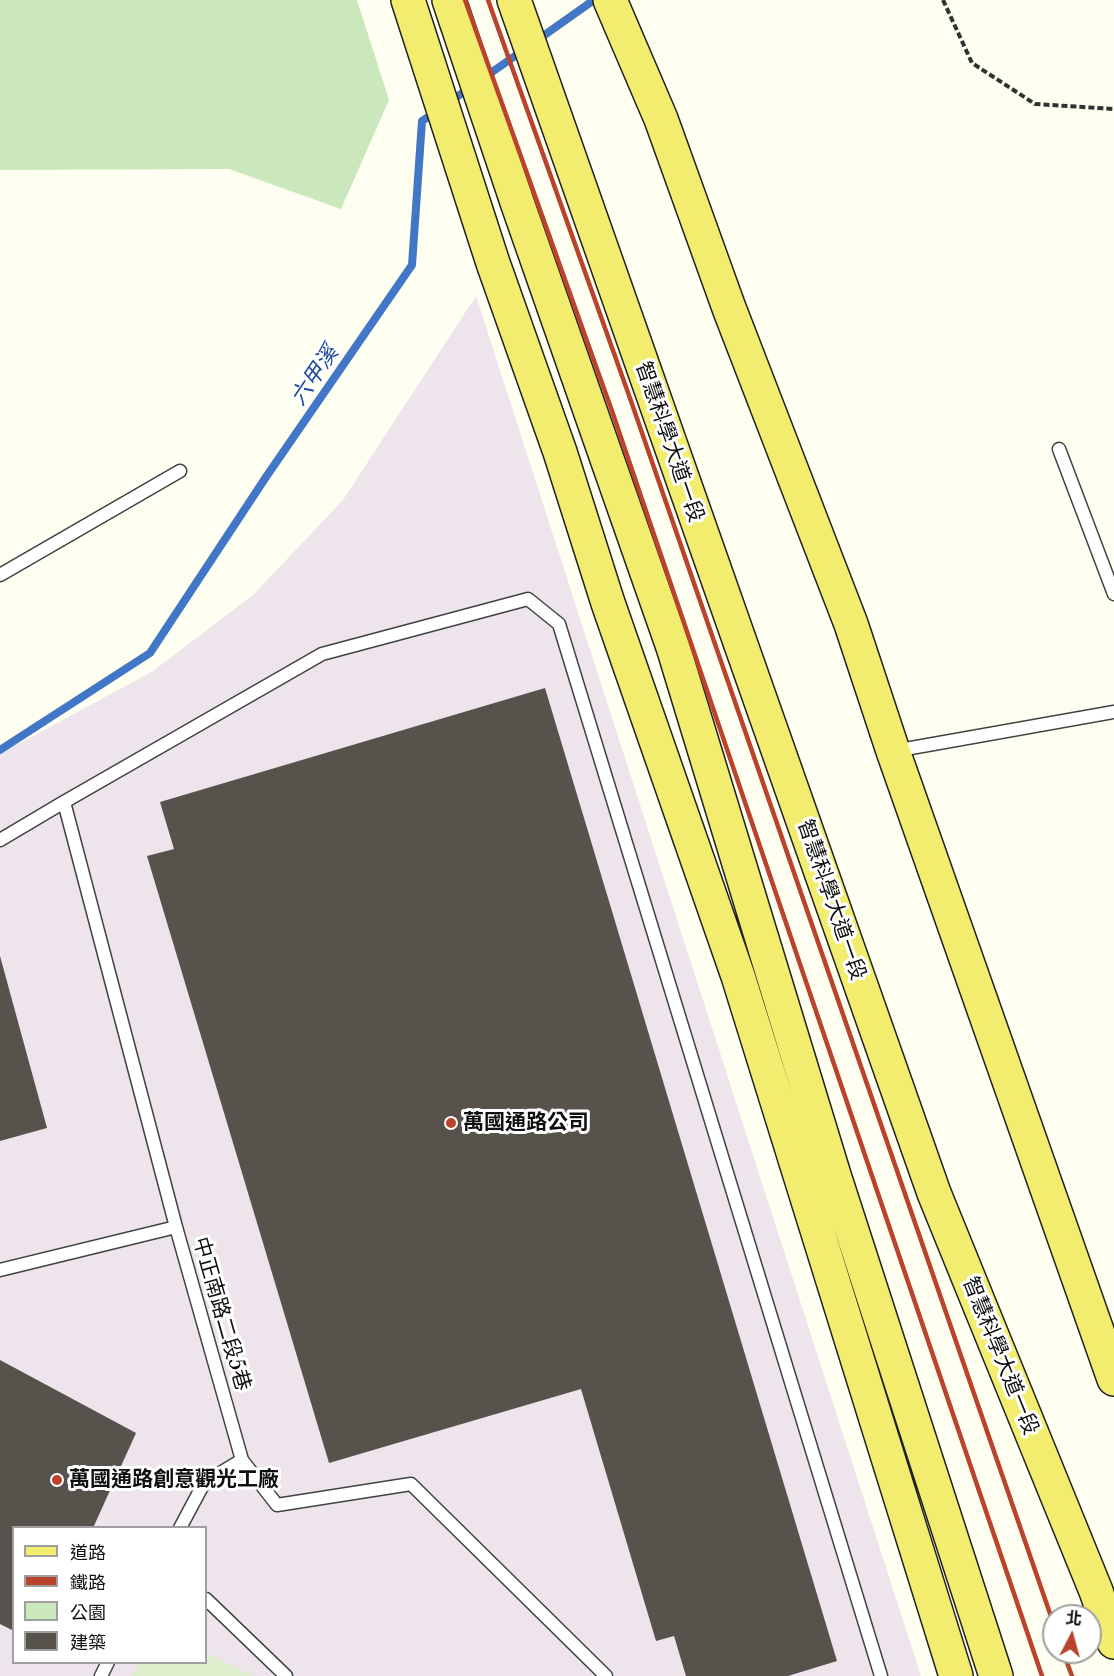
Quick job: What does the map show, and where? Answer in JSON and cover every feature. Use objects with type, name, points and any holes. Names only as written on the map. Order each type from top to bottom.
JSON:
[{"type":"main road","points":[[408,0],[493,263],[560,452],[608,603],[738,976],[956,1676]]},
{"type":"main road","points":[[449,0],[518,205],[673,647],[834,1175],[996,1676]]},
{"type":"main road","name":"智慧科學大道一段","points":[[514,0],[934,1193],[1096,1591],[1114,1642]]},
{"type":"main road","points":[[610,0],[661,119],[729,308],[851,624],[892,751],[1114,1379]]},
{"type":"main road","points":[[560,452],[673,647]]},
{"type":"lane","points":[[1059,449],[1114,594]]},
{"type":"lane","points":[[0,575],[180,471]]},
{"type":"lane","points":[[0,840],[322,654],[528,599],[559,624],[880,1676]]},
{"type":"lane","points":[[892,751],[1114,712]]},
{"type":"lane","points":[[64,802],[176,1227]]},
{"type":"lane","name":"中正南路二段5巷","points":[[0,1270],[176,1227],[242,1460]]},
{"type":"lane","points":[[181,1526],[204,1483],[242,1460],[277,1505],[411,1484],[606,1676]]},
{"type":"lane","points":[[207,1600],[286,1676]]},
{"type":"path","points":[[943,0],[972,63],[1035,104],[1114,109]]},
{"type":"shaded area","points":[[476,296],[921,1676],[0,1676],[0,754],[153,671],[253,595],[343,500]]},
{"type":"green space","points":[[0,0],[357,0],[389,100],[341,209],[229,169],[0,170]]},
{"type":"green space","points":[[207,1653],[254,1676],[132,1676],[138,1664],[207,1664]]},
{"type":"building","name":"萬國通路公司","points":[[545,688],[837,1661],[788,1676],[686,1676],[674,1636],[656,1641],[581,1389],[329,1463],[147,856],[174,849],[160,802]]},
{"type":"building","points":[[0,956],[47,1128],[0,1141]]},
{"type":"building","name":"萬國通路創意觀光工廠","points":[[0,1360],[136,1433],[94,1526],[12,1526],[12,1630],[0,1624]]},
{"type":"waterway","name":"六甲溪","points":[[536,41],[594,0]]},
{"type":"waterway","name":"六甲溪","points":[[482,79],[525,49]]},
{"type":"waterway","name":"六甲溪","points":[[448,103],[471,87]]},
{"type":"waterway","name":"六甲溪","points":[[0,750],[150,653],[266,477],[412,265],[422,121],[437,111]]},
{"type":"railway","points":[[465,0],[612,411],[1042,1676]]},
{"type":"railway","points":[[488,0],[631,401],[1047,1604]]},
{"type":"railway","points":[[1068,1664],[1072,1676]]},
{"type":"place","name":"萬國通路公司","points":[[451,1123]]},
{"type":"place","name":"萬國通路創意觀光工廠","points":[[57,1480]]}]
